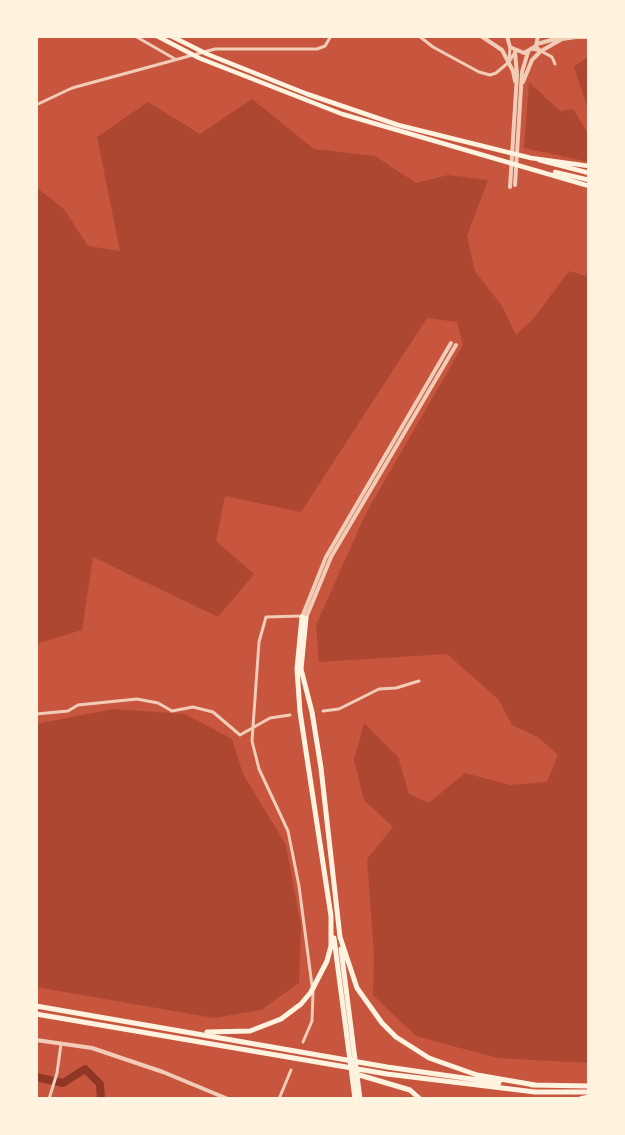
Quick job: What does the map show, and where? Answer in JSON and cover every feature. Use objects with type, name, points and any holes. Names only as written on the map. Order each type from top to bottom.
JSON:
[{"type":"highway","points":[[157,36],[199,58],[342,114],[503,160],[589,180]]},
{"type":"highway","points":[[171,36],[207,54],[307,94],[398,125],[589,173]]},
{"type":"highway","points":[[531,158],[589,166]]},
{"type":"highway","points":[[529,166],[589,186]]},
{"type":"highway","points":[[304,617],[297,669],[300,712],[331,916],[355,1099]]},
{"type":"highway","points":[[304,617],[301,669],[321,768],[360,1099]]},
{"type":"highway","points":[[188,1032],[250,1031],[281,1019],[300,1004],[311,992],[327,961],[331,946],[331,916]]},
{"type":"highway","points":[[340,937],[357,988],[368,1007],[396,1037],[429,1058],[455,1069],[535,1085]]},
{"type":"highway","points":[[36,1006],[469,1080],[589,1086]]},
{"type":"highway","points":[[36,1014],[387,1074],[524,1091],[589,1092]]},
{"type":"highway","points":[[316,1063],[393,1084],[410,1090],[420,1099]]},
{"type":"highway","points":[[580,1099],[589,1098]]},
{"type":"street","points":[[135,36],[175,59]]},
{"type":"street","points":[[36,105],[72,88],[215,49],[316,49],[337,36]]},
{"type":"street","points":[[419,36],[433,47],[490,75],[509,62],[515,52],[533,48],[556,37],[589,37]]},
{"type":"street","points":[[481,36],[502,50],[509,62]]},
{"type":"street","points":[[500,36],[515,52],[516,95],[510,187]]},
{"type":"street","points":[[507,36],[509,62],[516,95]]},
{"type":"street","points":[[515,185],[522,72],[538,36]]},
{"type":"street","points":[[521,89],[527,69],[541,51],[562,39],[576,37]]},
{"type":"street","points":[[533,48],[552,57],[555,64]]},
{"type":"street","points":[[304,617],[327,557],[451,343]]},
{"type":"street","points":[[304,617],[332,557],[456,345]]},
{"type":"street","points":[[303,1042],[312,1021],[313,993],[299,886],[288,831],[259,769],[252,741],[252,727],[259,642],[266,618],[304,617]]},
{"type":"street","points":[[323,711],[339,709],[379,689],[396,688],[419,681]]},
{"type":"street","points":[[36,714],[68,711],[78,705],[136,699],[158,703],[172,711],[193,707],[213,712],[240,735],[270,718],[290,715]]},
{"type":"street","points":[[36,1040],[92,1048],[163,1071],[228,1099]]},
{"type":"street","points":[[49,1099],[56,1079],[61,1044]]},
{"type":"street","points":[[279,1099],[291,1070]]},
{"type":"shaded area","points":[[589,56],[589,112],[574,67]]},
{"type":"shaded area","points":[[529,82],[560,111],[573,109],[589,135],[589,162],[524,148]]},
{"type":"shaded area","points":[[252,99],[314,149],[375,156],[416,183],[448,175],[488,180],[467,236],[475,271],[502,306],[516,335],[534,318],[569,271],[589,277],[589,1063],[497,1058],[416,1036],[373,995],[374,954],[367,859],[393,827],[364,800],[354,760],[364,723],[398,757],[409,794],[429,803],[465,773],[510,785],[547,782],[558,755],[538,737],[512,725],[499,700],[447,654],[319,662],[316,625],[366,513],[463,345],[457,322],[427,318],[301,512],[225,496],[216,541],[254,574],[218,617],[93,557],[82,630],[36,644],[36,187],[64,209],[88,246],[120,251],[97,137],[148,102],[200,134]]},
{"type":"shaded area","points":[[113,709],[185,714],[232,739],[243,774],[286,845],[301,926],[299,983],[261,1010],[214,1018],[36,987],[36,724]]},
{"type":"waterway","points":[[36,1077],[63,1083],[85,1069],[100,1084],[101,1099]]}]
